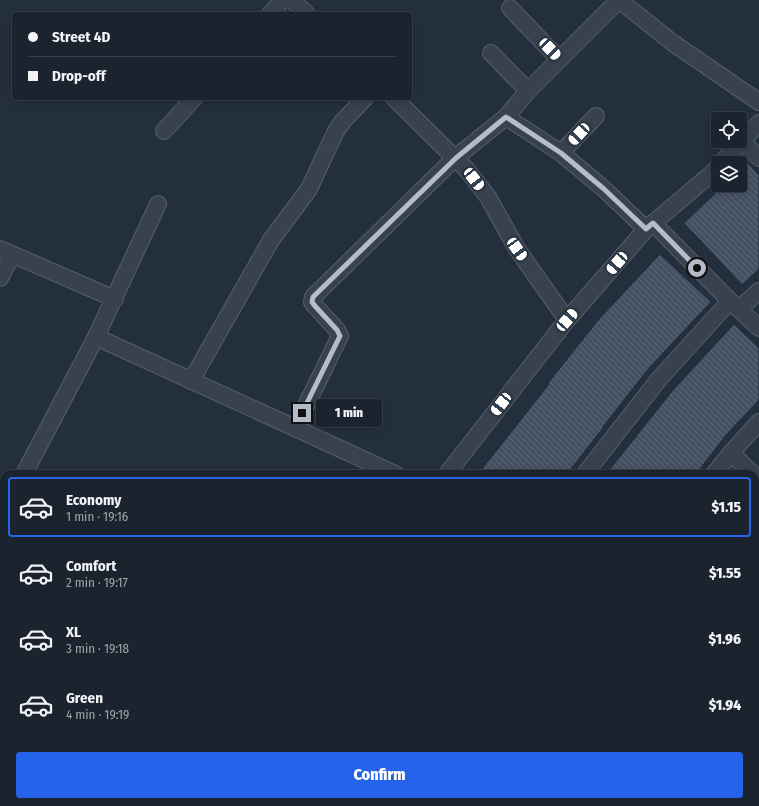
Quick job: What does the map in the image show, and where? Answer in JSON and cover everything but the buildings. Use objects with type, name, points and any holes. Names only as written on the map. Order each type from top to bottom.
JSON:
[{"type":"street","points":[[272,12],[283,0]]},
{"type":"street","points":[[292,0],[305,12]]},
{"type":"street","points":[[296,428],[340,336],[337,330],[312,302],[313,297],[456,158],[506,117],[528,91],[619,0],[678,46],[759,102]]},
{"type":"street","points":[[510,8],[559,59]]},
{"type":"street","points":[[491,53],[528,91]]},
{"type":"street","points":[[164,131],[192,100]]},
{"type":"street","points":[[191,381],[271,240],[310,189],[336,131],[343,121],[363,100]]},
{"type":"street","points":[[396,100],[456,158],[488,197],[517,249],[567,320]]},
{"type":"street","points":[[561,153],[596,116]]},
{"type":"street","points":[[506,117],[561,153],[650,226],[759,328]]},
{"type":"street","points":[[747,136],[759,123]]},
{"type":"street","points":[[747,146],[759,158]]},
{"type":"street","points":[[728,156],[735,148]]},
{"type":"street","points":[[449,470],[567,320],[650,226],[711,174]]},
{"type":"street","points":[[26,470],[115,299],[158,204]]},
{"type":"street","points":[[0,278],[6,252],[115,299]]},
{"type":"street","points":[[589,470],[659,379],[735,305],[759,291]]},
{"type":"street","points":[[96,337],[386,470]]},
{"type":"street","points":[[717,470],[759,422]]},
{"type":"street","points":[[731,453],[749,470]]},
{"type":"route","points":[[302,413],[340,336],[337,330],[312,302],[313,297],[456,158],[506,117],[561,153],[604,189],[646,229],[653,223],[697,268]]}]
